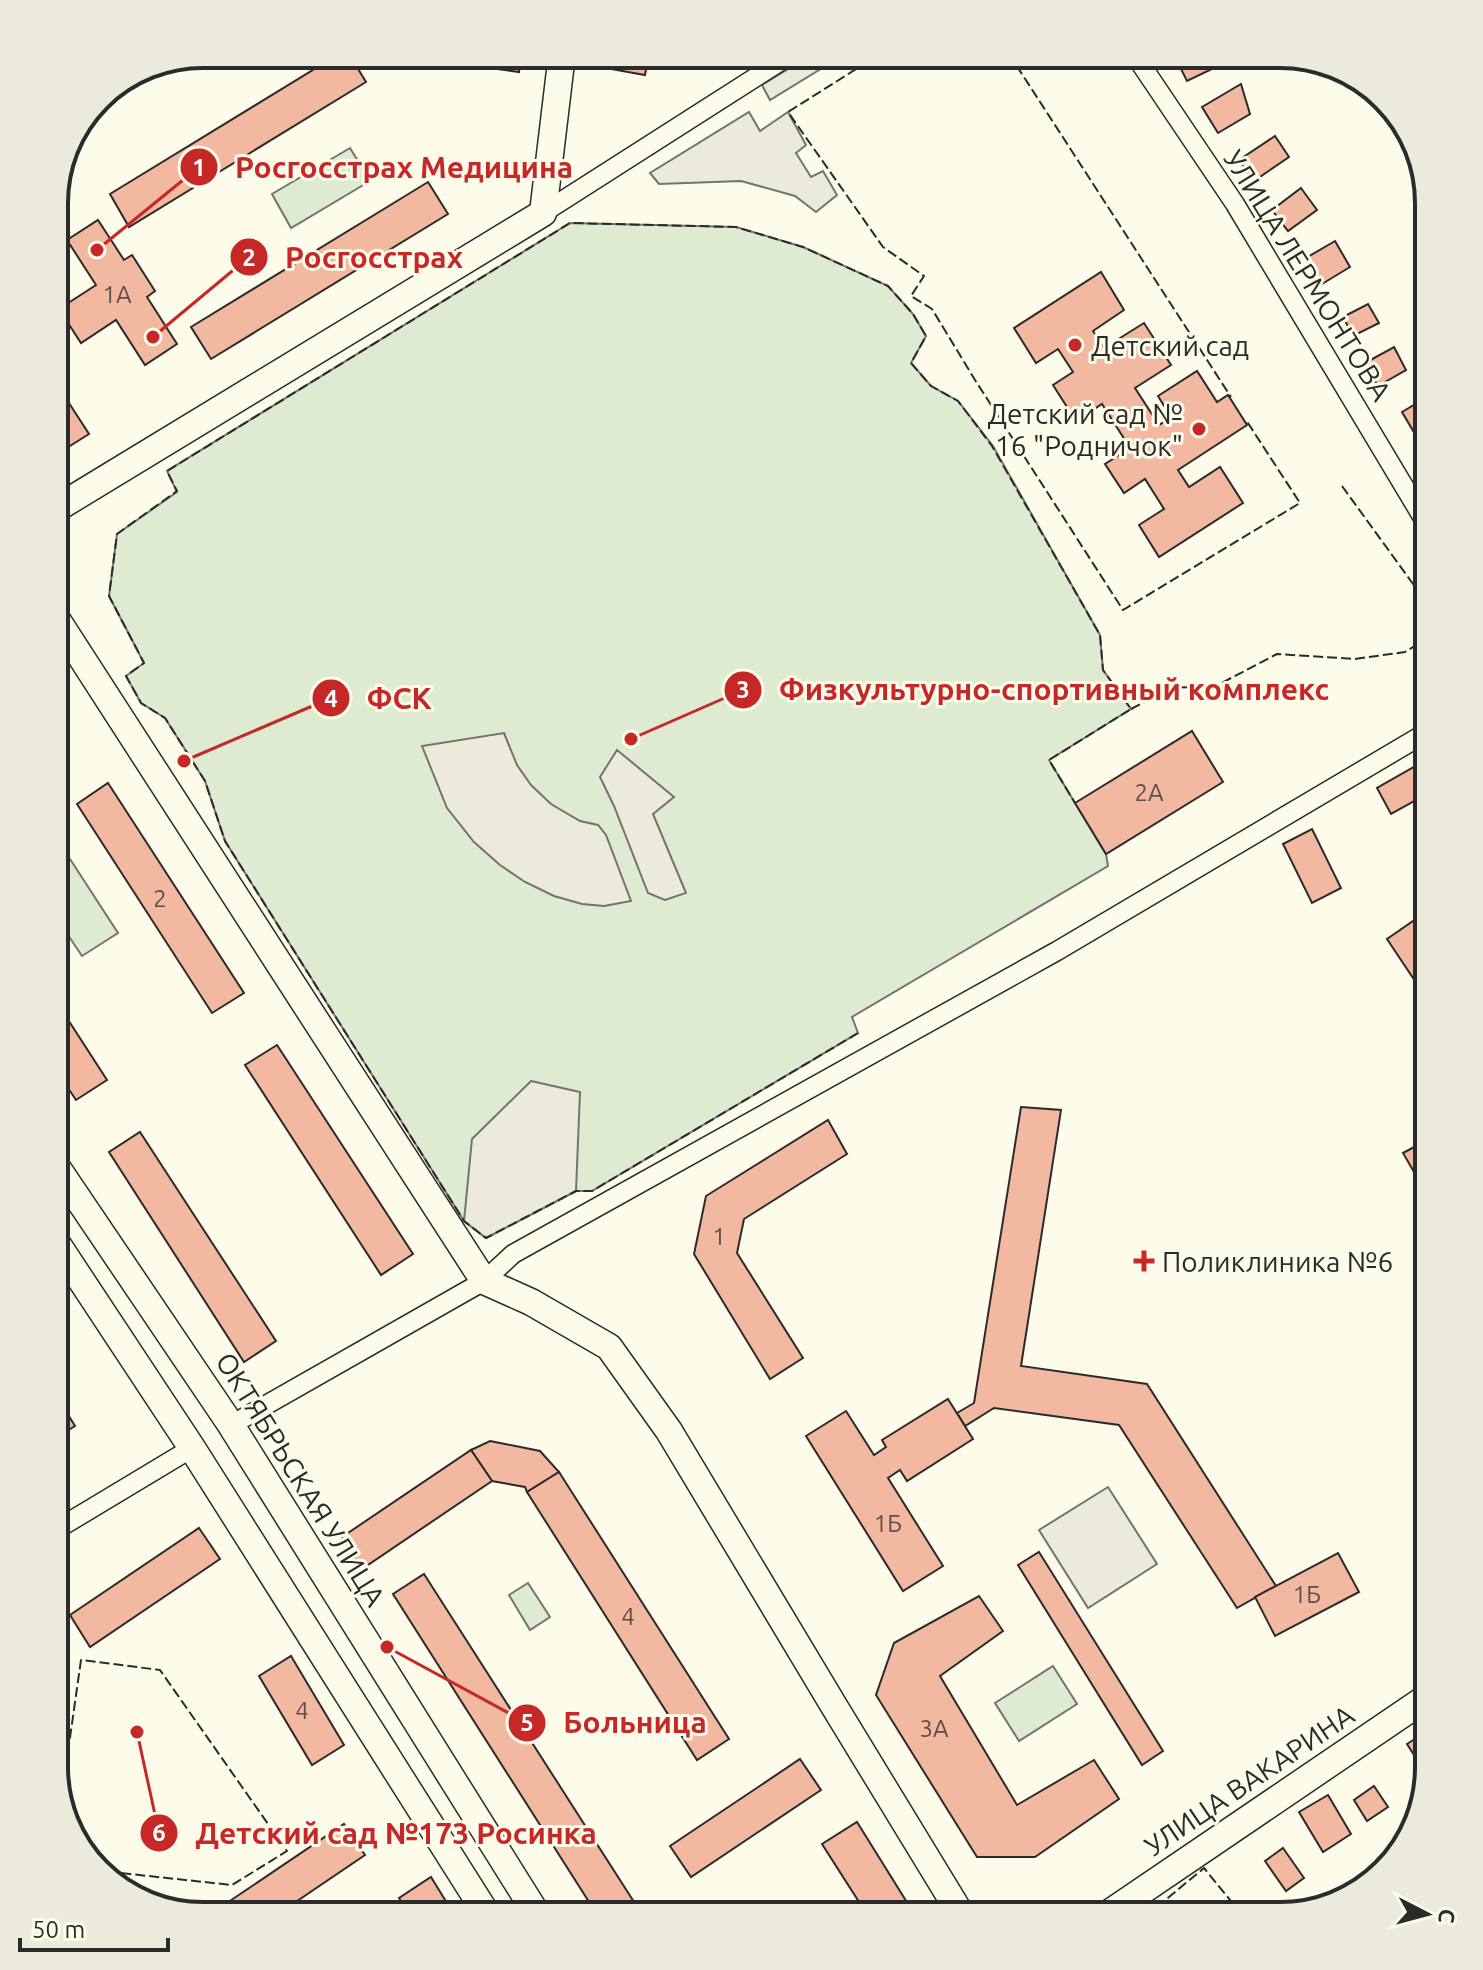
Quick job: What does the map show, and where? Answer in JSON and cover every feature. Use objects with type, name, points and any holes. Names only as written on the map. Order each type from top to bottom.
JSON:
[{"type":"street","points":[[543,213],[560,68]]},
{"type":"street","points":[[68,501],[543,213],[770,68]]},
{"type":"street","name":"УЛИЦА ЛЕРМОНТОВА","points":[[1143,68],[1235,204],[1415,505]]},
{"type":"street","points":[[68,637],[484,1281],[531,1302],[609,1347],[669,1431],[953,1902]]},
{"type":"street","points":[[231,1425],[484,1281],[513,1254],[1057,951],[1415,739]]},
{"type":"street","name":"ОКТЯБРЬСКАЯ УЛИЦА","points":[[68,1184],[231,1425],[529,1902]]},
{"type":"street","points":[[68,1260],[192,1448],[479,1902]]},
{"type":"street","points":[[68,1523],[192,1448]]},
{"type":"street","name":"УЛИЦА ВАКАРИНА","points":[[1126,1902],[1415,1706]]},
{"type":"green space","points":[[350,148],[370,181],[291,228],[272,194]]},
{"type":"green space","points":[[570,223],[736,227],[803,247],[888,286],[913,314],[926,336],[911,363],[931,386],[958,401],[993,446],[1100,635],[1103,670],[1131,709],[1049,760],[1106,854],[1108,866],[852,1017],[858,1033],[592,1191],[576,1191],[486,1238],[464,1221],[225,841],[205,781],[165,718],[141,703],[126,676],[144,663],[109,596],[117,534],[177,492],[167,471]]},
{"type":"green space","points":[[68,860],[118,933],[82,956],[68,935]]},
{"type":"green space","points":[[528,1583],[550,1617],[530,1630],[509,1595]]},
{"type":"green space","points":[[1053,1666],[1077,1704],[1019,1741],[995,1703]]},
{"type":"shaded area","points":[[790,68],[822,68],[770,100],[762,85]]},
{"type":"shaded area","points":[[749,112],[760,131],[788,112],[806,145],[796,153],[811,177],[823,171],[837,195],[816,212],[795,196],[741,181],[659,184],[650,173]]},
{"type":"shaded area","points":[[504,733],[517,765],[531,785],[551,804],[580,821],[598,825],[606,835],[631,901],[604,906],[582,904],[554,896],[525,882],[474,842],[447,808],[422,746]]},
{"type":"shaded area","points":[[617,750],[674,797],[653,814],[686,893],[665,900],[648,893],[600,777]]},
{"type":"shaded area","points":[[531,1081],[580,1092],[576,1191],[486,1238],[464,1221],[472,1139]]},
{"type":"shaded area","points":[[1108,1487],[1157,1564],[1088,1608],[1039,1530]]},
{"type":"building","points":[[316,68],[358,68],[366,82],[129,227],[110,194]]},
{"type":"building","points":[[489,68],[519,68],[519,72]]},
{"type":"building","points":[[611,68],[646,68],[645,75]]},
{"type":"building","points":[[1180,68],[1214,68],[1187,81]]},
{"type":"building","points":[[1241,84],[1250,114],[1218,133],[1202,107]]},
{"type":"building","points":[[1275,136],[1289,157],[1254,181],[1239,160]]},
{"type":"building","points":[[428,182],[448,214],[211,359],[191,327]]},
{"type":"building","points":[[1301,188],[1317,210],[1288,231],[1272,210]]},
{"type":"building","points":[[98,220],[124,260],[132,255],[155,291],[147,297],[177,344],[145,365],[116,320],[81,343],[68,323],[68,303],[96,285],[68,239]]},
{"type":"building","points":[[1335,241],[1350,267],[1322,284],[1306,258]]},
{"type":"building","points":[[1101,272],[1124,310],[1093,331],[1104,348],[1144,323],[1171,365],[1135,388],[1159,425],[1171,417],[1158,396],[1197,371],[1217,402],[1228,395],[1247,425],[1178,470],[1189,487],[1220,467],[1243,503],[1159,557],[1139,525],[1164,509],[1145,479],[1124,493],[1105,464],[1130,448],[1102,404],[1076,421],[1053,385],[1073,372],[1058,349],[1036,363],[1014,328]]},
{"type":"building","points":[[1368,304],[1379,323],[1353,336],[1343,317]]},
{"type":"building","points":[[1394,347],[1406,370],[1378,386],[1365,363]]},
{"type":"building","points":[[68,402],[89,434],[68,447]]},
{"type":"building","points":[[1415,404],[1415,434],[1402,412]]},
{"type":"building","points":[[1192,731],[1223,782],[1106,854],[1075,803]]},
{"type":"building","points":[[1415,766],[1415,801],[1391,814],[1377,788]]},
{"type":"building","points":[[108,783],[244,993],[212,1013],[77,804]]},
{"type":"building","points":[[1312,829],[1341,888],[1312,903],[1283,844]]},
{"type":"building","points":[[1415,920],[1415,981],[1387,939]]},
{"type":"building","points":[[68,1020],[107,1080],[76,1100],[68,1088]]},
{"type":"building","points":[[277,1045],[413,1254],[381,1275],[245,1065]]},
{"type":"building","points":[[1021,1107],[1061,1110],[1021,1366],[1147,1384],[1276,1586],[1237,1608],[1119,1425],[994,1408],[965,1426],[957,1413],[974,1403]]},
{"type":"building","points":[[828,1120],[847,1154],[744,1219],[737,1253],[803,1358],[770,1379],[694,1254],[706,1196]]},
{"type":"building","points":[[140,1132],[276,1341],[244,1362],[109,1152]]},
{"type":"building","points":[[1415,1147],[1415,1174],[1403,1153]]},
{"type":"building","points":[[948,1399],[973,1439],[907,1481],[900,1470],[888,1478],[943,1566],[903,1591],[806,1436],[846,1411],[874,1455],[886,1447],[882,1440]]},
{"type":"building","points":[[68,1415],[75,1426],[68,1430]]},
{"type":"building","points":[[490,1441],[540,1451],[559,1472],[527,1492],[525,1487],[492,1481],[471,1450]]},
{"type":"building","points":[[471,1450],[492,1481],[362,1569],[342,1537]]},
{"type":"building","points":[[559,1472],[729,1739],[697,1760],[527,1492]]},
{"type":"building","points":[[199,1528],[220,1559],[90,1647],[70,1615]]},
{"type":"building","points":[[1039,1552],[1163,1751],[1142,1765],[1018,1565]]},
{"type":"building","points":[[1338,1553],[1359,1592],[1275,1636],[1255,1597]]},
{"type":"building","points":[[424,1574],[634,1902],[589,1902],[393,1594]]},
{"type":"building","points":[[979,1596],[1003,1631],[940,1676],[1017,1805],[1094,1760],[1119,1799],[1035,1857],[977,1857],[876,1695],[894,1643]]},
{"type":"building","points":[[291,1656],[344,1745],[312,1765],[259,1676]]},
{"type":"building","points":[[1415,1739],[1415,1756],[1407,1744]]},
{"type":"building","points":[[800,1759],[821,1790],[691,1877],[670,1846]]},
{"type":"building","points":[[1374,1786],[1388,1807],[1367,1821],[1354,1800]]},
{"type":"building","points":[[1328,1795],[1351,1834],[1323,1852],[1299,1812]]},
{"type":"building","points":[[857,1822],[907,1902],[859,1902],[822,1844]]},
{"type":"building","points":[[344,1824],[365,1855],[296,1902],[228,1902]]},
{"type":"building","points":[[1283,1848],[1304,1878],[1286,1891],[1265,1861]]},
{"type":"building","points":[[431,1877],[446,1902],[402,1902],[399,1898]]},
{"type":"fence","points":[[858,68],[788,112],[883,247],[924,276],[911,296],[932,309],[1123,610],[1300,503],[1246,420]]},
{"type":"fence","points":[[1018,68],[1231,397]]},
{"type":"fence","points":[[858,1033],[592,1191],[576,1191],[486,1238],[464,1221],[225,841],[205,781],[165,718],[141,703],[126,676],[144,663],[109,596],[117,534],[177,491],[167,471],[570,223],[736,227],[803,247],[888,286],[913,314],[926,336],[911,363],[931,386],[958,401],[992,446],[1100,635],[1103,670],[1131,709],[1049,760],[1075,803]]},
{"type":"fence","points":[[1342,486],[1415,587]]},
{"type":"fence","points":[[1131,709],[1173,687],[1212,688],[1277,654],[1355,659],[1405,652],[1415,646]]},
{"type":"fence","points":[[68,1752],[81,1660],[160,1670],[287,1851],[232,1885],[119,1873]]},
{"type":"fence","points":[[1163,1902],[1204,1868],[1232,1902]]},
{"type":"place","name":"Росгосстрах Медицина","points":[[97,250]]},
{"type":"place","name":"Росгосстрах","points":[[153,337]]},
{"type":"place","name":"Детский сад","points":[[1075,345]]},
{"type":"place","name":"Детский сад № 16 \"Родничок\"","points":[[1199,429]]},
{"type":"place","name":"Физкультурно-спортивный комплекс","points":[[631,739]]},
{"type":"place","name":"ФСК","points":[[184,761]]},
{"type":"place","name":"Поликлиника №6","points":[[1144,1261]]},
{"type":"place","name":"Больница","points":[[387,1647]]},
{"type":"place","name":"Детский сад №173 Росинка","points":[[137,1732]]}]
